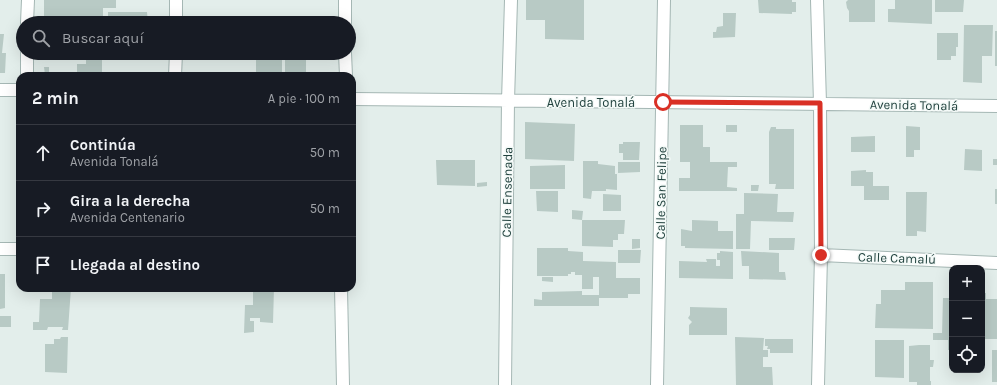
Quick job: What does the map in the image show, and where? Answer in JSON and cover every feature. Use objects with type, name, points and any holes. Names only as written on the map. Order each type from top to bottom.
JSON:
[{"type":"street","points":[[27,16],[28,0]]},
{"type":"street","points":[[176,0],[176,16]]},
{"type":"street","points":[[345,0],[345,16]]},
{"type":"street","name":"Calle Ensenada","points":[[505,385],[508,101],[511,0]]},
{"type":"street","name":"Calle San Felipe","points":[[657,385],[664,0]]},
{"type":"street","points":[[817,0],[820,103],[821,255],[818,385]]},
{"type":"street","points":[[27,60],[27,72]]},
{"type":"street","points":[[175,72],[176,60]]},
{"type":"street","points":[[346,60],[346,72]]},
{"type":"street","points":[[0,90],[16,90]]},
{"type":"street","name":"Avenida Tonalá","points":[[356,99],[997,106]]},
{"type":"street","points":[[0,249],[16,249]]},
{"type":"street","name":"Calle Camalú","points":[[821,255],[997,262]]},
{"type":"street","points":[[342,292],[343,385]]},
{"type":"building","points":[[44,0],[116,0],[116,8],[103,8],[103,16],[44,16]]},
{"type":"building","points":[[526,0],[584,0],[584,40],[545,39],[545,20],[526,20]]},
{"type":"building","points":[[758,0],[792,0],[792,2],[796,2],[796,12],[792,12],[792,14],[759,13]]},
{"type":"building","points":[[848,0],[875,0],[875,22],[849,22],[849,11],[846,2]]},
{"type":"building","points":[[895,0],[932,0],[932,24],[888,22],[888,9],[895,9]]},
{"type":"building","points":[[935,0],[964,0],[963,12],[935,12]]},
{"type":"building","points":[[108,12],[147,12],[147,16],[108,16]]},
{"type":"building","points":[[723,13],[736,13],[735,37],[713,38],[713,32],[716,32],[717,27],[723,26]]},
{"type":"building","points":[[964,25],[993,25],[992,56],[982,56],[982,83],[963,82]]},
{"type":"building","points":[[995,31],[997,31],[997,66],[995,66]]},
{"type":"building","points":[[937,33],[958,33],[958,47],[956,47],[956,56],[951,56],[951,60],[937,60]]},
{"type":"building","points":[[0,34],[4,34],[2,53],[6,53],[5,73],[0,73]]},
{"type":"building","points":[[86,60],[102,60],[102,72],[77,72],[77,64],[86,64]]},
{"type":"building","points":[[256,60],[282,60],[282,72],[256,72]]},
{"type":"building","points":[[285,60],[306,60],[306,72],[285,72]]},
{"type":"building","points":[[44,67],[49,67],[49,72],[45,72]]},
{"type":"building","points":[[525,122],[575,124],[574,161],[525,159]]},
{"type":"building","points":[[680,125],[703,125],[703,147],[710,147],[710,162],[737,162],[737,167],[728,167],[727,187],[737,188],[737,191],[679,191],[679,178],[690,178],[690,162],[680,162]]},
{"type":"building","points":[[726,125],[737,125],[737,132],[726,132]]},
{"type":"building","points":[[906,126],[920,127],[920,150],[914,150],[914,157],[906,157]]},
{"type":"building","points":[[771,127],[776,127],[776,129],[794,129],[794,189],[775,189],[776,184],[769,184],[769,132]]},
{"type":"building","points":[[875,136],[875,152],[851,152],[851,137]]},
{"type":"building","points":[[623,142],[640,142],[639,160],[623,160],[623,153],[619,153],[619,144],[623,144]]},
{"type":"building","points":[[965,149],[982,150],[982,171],[964,170]]},
{"type":"building","points":[[993,159],[997,159],[997,165],[993,165]]},
{"type":"building","points":[[436,160],[475,160],[475,186],[437,185]]},
{"type":"building","points":[[583,161],[598,161],[598,164],[615,166],[615,174],[617,174],[617,190],[606,189],[606,191],[592,191],[591,199],[583,198]]},
{"type":"building","points":[[618,162],[640,162],[640,172],[618,173]]},
{"type":"building","points":[[565,165],[565,189],[530,189],[530,166]]},
{"type":"building","points":[[866,170],[866,172],[873,172],[873,186],[889,186],[889,200],[864,200],[864,186],[851,186],[851,171]]},
{"type":"building","points":[[487,182],[487,186],[477,187],[477,183]]},
{"type":"building","points":[[751,185],[759,185],[758,191],[751,191]]},
{"type":"building","points":[[995,189],[997,189],[997,204],[995,204]]},
{"type":"building","points":[[536,191],[558,191],[558,212],[537,211]]},
{"type":"building","points":[[906,192],[927,192],[926,232],[917,231],[917,236],[906,236]]},
{"type":"building","points":[[744,193],[778,194],[777,212],[794,212],[793,222],[751,221],[750,249],[736,249],[736,214],[744,214]]},
{"type":"building","points":[[603,194],[621,195],[621,211],[603,211]]},
{"type":"building","points":[[572,210],[583,211],[582,220],[572,219]]},
{"type":"building","points":[[582,220],[625,220],[624,234],[618,234],[618,240],[613,240],[613,247],[582,246]]},
{"type":"building","points":[[692,220],[718,221],[718,231],[733,231],[733,249],[685,248],[685,246],[681,246],[681,229],[692,231]]},
{"type":"building","points":[[769,238],[795,238],[794,250],[769,250]]},
{"type":"building","points":[[632,239],[640,239],[640,248],[632,249]]},
{"type":"building","points":[[537,248],[568,248],[568,251],[583,252],[583,261],[616,262],[616,278],[640,278],[640,294],[628,294],[628,298],[599,298],[599,306],[534,306],[534,299],[542,300],[542,292],[582,291],[582,295],[599,295],[599,277],[593,277],[593,289],[582,289],[582,275],[575,275],[575,272],[571,272],[568,276],[537,276]]},
{"type":"building","points":[[618,250],[641,250],[640,263],[618,263]]},
{"type":"building","points":[[720,251],[733,252],[733,279],[679,278],[679,261],[707,262],[706,259],[716,259],[716,266],[720,266],[720,260],[717,260],[717,253],[720,253]]},
{"type":"building","points":[[741,251],[779,253],[779,272],[785,272],[786,280],[749,279],[749,266],[742,266]]},
{"type":"building","points":[[0,274],[5,274],[5,308],[0,309]]},
{"type":"building","points":[[542,277],[553,277],[553,282],[542,281]]},
{"type":"building","points":[[905,282],[933,282],[933,329],[875,328],[876,304],[881,304],[881,290],[905,290]]},
{"type":"building","points":[[52,292],[71,292],[68,330],[62,330],[63,327],[48,327],[47,330],[33,330],[33,322],[39,322],[40,299],[52,299]]},
{"type":"building","points":[[253,292],[274,292],[273,323],[260,322],[260,318],[250,318],[250,321],[254,321],[254,332],[244,333],[245,305],[253,305]]},
{"type":"building","points":[[985,293],[986,299],[997,299],[997,339],[985,339]]},
{"type":"building","points":[[943,298],[949,298],[949,350],[948,340],[933,340],[933,333],[942,333]]},
{"type":"building","points":[[690,307],[727,308],[727,335],[689,335],[689,325],[692,322],[688,318],[690,315]]},
{"type":"building","points":[[0,316],[11,316],[11,327],[0,327]]},
{"type":"building","points":[[61,337],[68,337],[67,373],[45,372],[45,344],[54,344],[54,339],[60,339]]},
{"type":"building","points":[[735,337],[764,338],[763,350],[768,350],[768,357],[763,357],[763,367],[772,367],[773,385],[736,385]]},
{"type":"building","points":[[765,339],[793,339],[793,353],[770,353],[770,349],[767,349],[768,346],[765,346]]},
{"type":"building","points":[[875,340],[904,340],[904,378],[875,377]]},
{"type":"building","points":[[930,345],[930,360],[934,360],[933,367],[930,367],[931,385],[917,385],[917,382],[909,382],[909,346]]},
{"type":"building","points":[[992,350],[997,350],[997,382],[992,382]]},
{"type":"route","points":[[663,102],[820,103],[821,255]]}]
